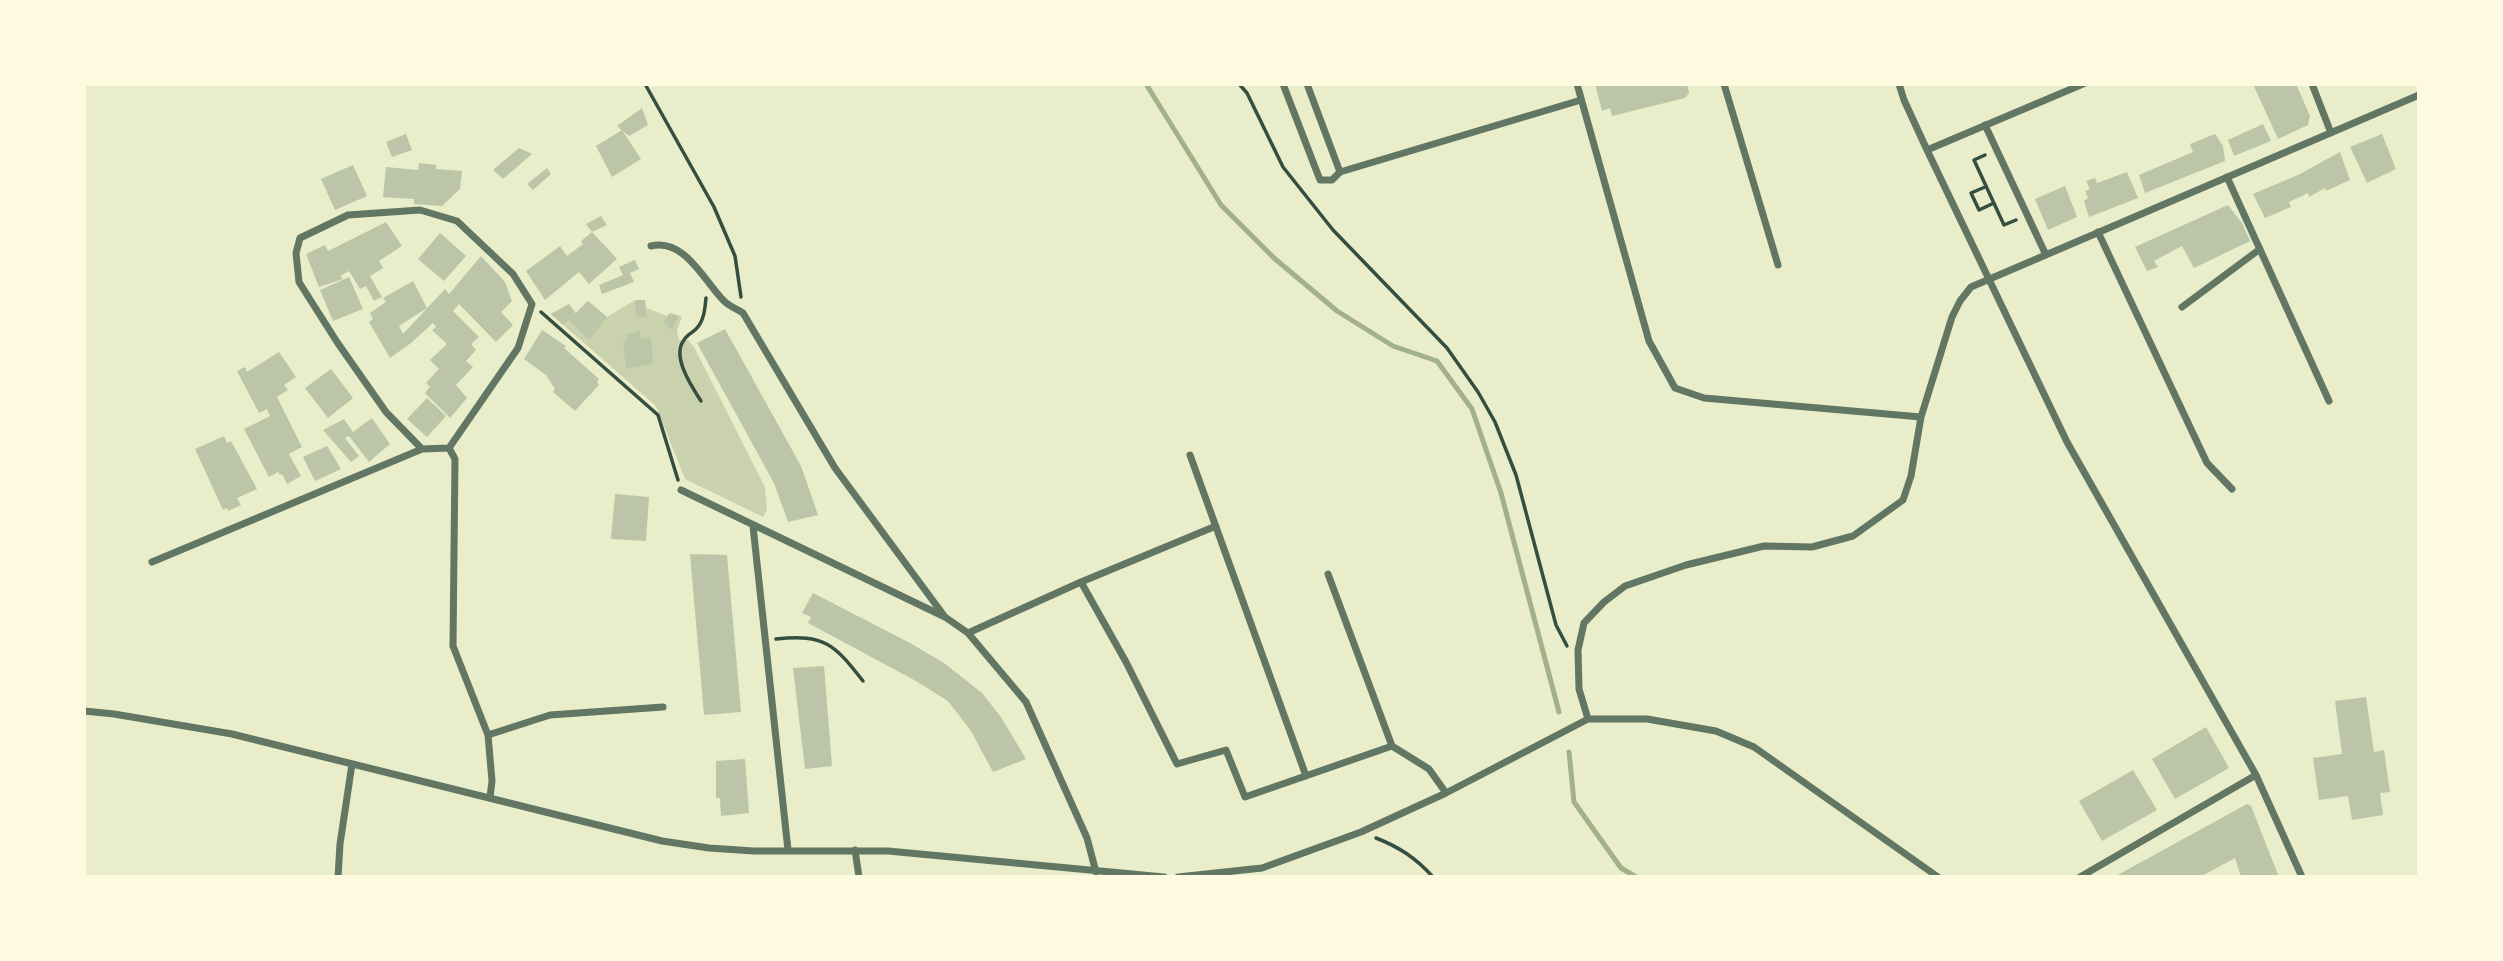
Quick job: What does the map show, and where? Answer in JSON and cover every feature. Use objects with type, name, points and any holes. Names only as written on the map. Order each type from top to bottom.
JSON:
[{"type":"street","points":[[1283,84],[1321,180],[1332,180],[1340,172],[1581,100]]},
{"type":"street","points":[[1307,84],[1340,172]]},
{"type":"street","points":[[1577,84],[1649,341],[1675,388],[1704,398],[1921,417]]},
{"type":"street","points":[[1724,84],[1778,265]]},
{"type":"street","points":[[1899,84],[1927,150],[2067,442],[2256,775],[2302,877]]},
{"type":"street","points":[[1927,150],[2083,84]]},
{"type":"street","points":[[2312,84],[2331,133]]},
{"type":"street","points":[[1588,719],[1579,689],[1577,650],[1584,624],[1604,602],[1625,586],[1686,565],[1763,546],[1812,547],[1853,536],[1903,500],[1912,477],[1921,417],[1952,317],[1971,288],[2419,95]]},
{"type":"street","points":[[1985,125],[2046,255]]},
{"type":"street","points":[[2227,177],[2329,401]]},
{"type":"street","points":[[422,449],[386,412],[299,282],[296,253],[300,238],[348,215],[420,209],[457,222],[513,274],[532,304],[518,348],[449,448]]},
{"type":"street","points":[[2098,232],[2207,463],[2232,489]]},
{"type":"street","points":[[651,246],[659,244],[672,247],[696,265],[725,302],[743,313],[835,468],[945,618]]},
{"type":"street","points":[[2182,307],[2260,249]]},
{"type":"street","points":[[152,562],[422,449],[449,448]]},
{"type":"street","points":[[449,448],[455,459],[453,646],[488,735],[492,781],[490,797]]},
{"type":"street","points":[[1190,455],[1306,776]]},
{"type":"street","points":[[681,490],[945,618],[968,633],[1026,702],[1087,838],[1096,872]]},
{"type":"street","points":[[753,526],[788,850]]},
{"type":"street","points":[[968,633],[1216,526]]},
{"type":"street","points":[[1328,574],[1392,746],[1429,769],[1446,793]]},
{"type":"street","points":[[1081,582],[1126,662],[1177,764],[1226,750],[1245,797],[1392,746]]},
{"type":"street","points":[[488,735],[550,715],[663,707]]},
{"type":"street","points":[[84,711],[232,734],[662,841],[709,848],[888,851],[1164,877]]},
{"type":"street","points":[[1178,877],[1262,868],[1361,832],[1446,793],[1588,719],[1647,719],[1716,731],[1754,747],[1938,877]]},
{"type":"street","points":[[338,877],[352,764]]},
{"type":"street","points":[[2080,877],[2256,775]]},
{"type":"street","points":[[855,850],[859,877]]},
{"type":"path","points":[[645,84],[714,207],[735,256],[743,313]]},
{"type":"path","points":[[1239,84],[1247,93],[1283,167],[1333,230],[1447,348],[1478,392],[1495,422],[1516,475],[1556,625],[1566,645],[1578,658]]},
{"type":"path","points":[[1996,150],[1974,160],[2004,225],[2027,215]]},
{"type":"path","points":[[1986,186],[1971,193],[1979,210],[1994,203]]},
{"type":"path","points":[[701,401],[685,374],[681,361],[681,345],[685,338],[699,327],[702,320],[708,279]]},
{"type":"path","points":[[532,304],[658,415],[681,490]]},
{"type":"path","points":[[767,639],[798,637],[822,642],[843,656],[863,681]]},
{"type":"path","points":[[1361,832],[1398,847],[1433,877]]},
{"type":"green space","points":[[635,300],[645,300],[646,308],[667,316],[670,313],[682,317],[677,330],[679,340],[688,340],[694,347],[765,487],[767,510],[763,517],[685,479],[656,406],[551,314],[569,304],[576,313],[588,301],[607,317]]},
{"type":"building","points":[[1595,84],[1687,84],[1689,93],[1685,98],[1612,116],[1610,108],[1602,111]]},
{"type":"building","points":[[2253,84],[2296,84],[2310,116],[2308,125],[2278,139]]},
{"type":"building","points":[[642,108],[648,125],[629,136],[617,126]]},
{"type":"building","points":[[2263,124],[2271,141],[2234,156],[2228,140]]},
{"type":"building","points":[[622,130],[641,159],[612,177],[596,146]]},
{"type":"building","points":[[406,134],[412,150],[392,157],[386,142]]},
{"type":"building","points":[[2215,134],[2223,146],[2225,161],[2145,193],[2139,175],[2193,152],[2190,144]]},
{"type":"building","points":[[2382,134],[2396,169],[2367,183],[2350,147]]},
{"type":"building","points":[[519,148],[532,154],[503,179],[493,170]]},
{"type":"building","points":[[2340,152],[2350,180],[2326,191],[2325,188],[2309,197],[2308,193],[2289,202],[2291,207],[2265,218],[2253,194],[2300,174]]},
{"type":"building","points":[[419,163],[436,165],[436,169],[462,171],[460,189],[442,206],[414,204],[414,199],[383,197],[386,167],[418,170]]},
{"type":"building","points":[[353,165],[367,196],[335,210],[321,179]]},
{"type":"building","points":[[547,168],[551,174],[533,190],[527,184]]},
{"type":"building","points":[[2127,172],[2138,198],[2089,217],[2084,201],[2088,198],[2085,191],[2090,189],[2086,181],[2095,178],[2097,183]]},
{"type":"building","points":[[2065,186],[2077,217],[2048,230],[2035,199]]},
{"type":"building","points":[[2228,205],[2242,223],[2250,241],[2194,268],[2182,246],[2154,261],[2158,267],[2147,271],[2135,247]]},
{"type":"building","points":[[601,216],[607,225],[592,232],[586,224]]},
{"type":"building","points":[[386,222],[402,246],[379,261],[383,268],[370,276],[382,297],[374,301],[366,286],[360,289],[349,271],[340,276],[343,279],[319,287],[306,254],[325,245],[328,251]]},
{"type":"building","points":[[592,232],[617,259],[589,284],[579,272],[545,300],[526,271],[560,246],[567,256],[583,244],[581,241]]},
{"type":"building","points":[[440,233],[466,256],[444,281],[418,259]]},
{"type":"building","points":[[481,256],[505,282],[512,301],[501,312],[513,325],[496,342],[459,304],[453,311],[479,337],[471,344],[476,350],[466,361],[473,367],[456,385],[467,398],[450,418],[425,393],[430,387],[426,383],[439,369],[430,360],[447,344],[432,330],[436,327],[433,323],[390,358],[369,322],[373,319],[370,313],[386,302],[383,298],[413,281],[427,308],[399,326],[403,334],[445,289],[449,294]]},
{"type":"building","points":[[635,260],[639,269],[630,273],[634,282],[602,294],[599,285],[623,275],[619,267]]},
{"type":"building","points":[[349,277],[363,309],[333,321],[320,290]]},
{"type":"building","points":[[635,300],[645,300],[646,317],[636,316]]},
{"type":"building","points":[[588,301],[607,317],[589,340],[569,320],[563,325],[551,314],[569,304],[575,314]]},
{"type":"building","points":[[670,313],[679,316],[672,330],[663,322]]},
{"type":"building","points":[[725,329],[801,466],[818,515],[788,522],[774,483],[697,343]]},
{"type":"building","points":[[542,330],[566,346],[564,348],[599,379],[599,385],[575,411],[553,392],[555,389],[546,375],[524,359]]},
{"type":"building","points":[[640,330],[640,339],[651,337],[653,363],[626,369],[623,341],[627,341],[626,335]]},
{"type":"building","points":[[279,352],[296,377],[284,385],[288,390],[277,397],[302,447],[289,454],[301,476],[287,484],[278,472],[269,477],[244,429],[270,416],[267,409],[259,413],[237,371],[245,367],[247,372]]},
{"type":"building","points":[[331,369],[353,398],[328,418],[305,388]]},
{"type":"building","points":[[427,398],[446,416],[427,437],[407,419]]},
{"type":"building","points":[[372,418],[390,444],[369,462],[349,436],[345,438],[359,456],[351,462],[323,430],[344,419],[353,432]]},
{"type":"building","points":[[224,436],[227,443],[231,441],[257,489],[237,498],[241,505],[228,511],[227,508],[223,510],[195,449]]},
{"type":"building","points":[[327,446],[341,469],[315,481],[303,457]]},
{"type":"building","points":[[615,494],[649,497],[646,541],[611,539]]},
{"type":"building","points":[[690,554],[727,555],[741,712],[704,715]]},
{"type":"building","points":[[813,593],[944,663],[982,693],[1001,717],[1026,759],[993,772],[971,731],[948,701],[808,623],[811,617],[802,613]]},
{"type":"building","points":[[824,666],[832,766],[805,769],[793,668]]},
{"type":"building","points":[[2366,697],[2374,752],[2384,750],[2390,792],[2380,793],[2383,815],[2352,820],[2348,796],[2319,800],[2313,758],[2342,754],[2335,701]]},
{"type":"building","points":[[2206,727],[2229,768],[2175,799],[2152,759]]},
{"type":"building","points":[[745,759],[749,813],[721,816],[720,798],[716,798],[716,761]]},
{"type":"building","points":[[2133,770],[2157,810],[2102,841],[2079,801]]},
{"type":"building","points":[[2247,804],[2251,806],[2279,877],[2241,877],[2235,858],[2200,877],[2114,877]]},
{"type":"waterway","points":[[1146,84],[1221,205],[1274,258],[1337,311],[1393,346],[1437,361],[1472,409],[1501,493],[1559,712]]},
{"type":"waterway","points":[[1569,752],[1574,802],[1621,868],[1636,877]]}]
